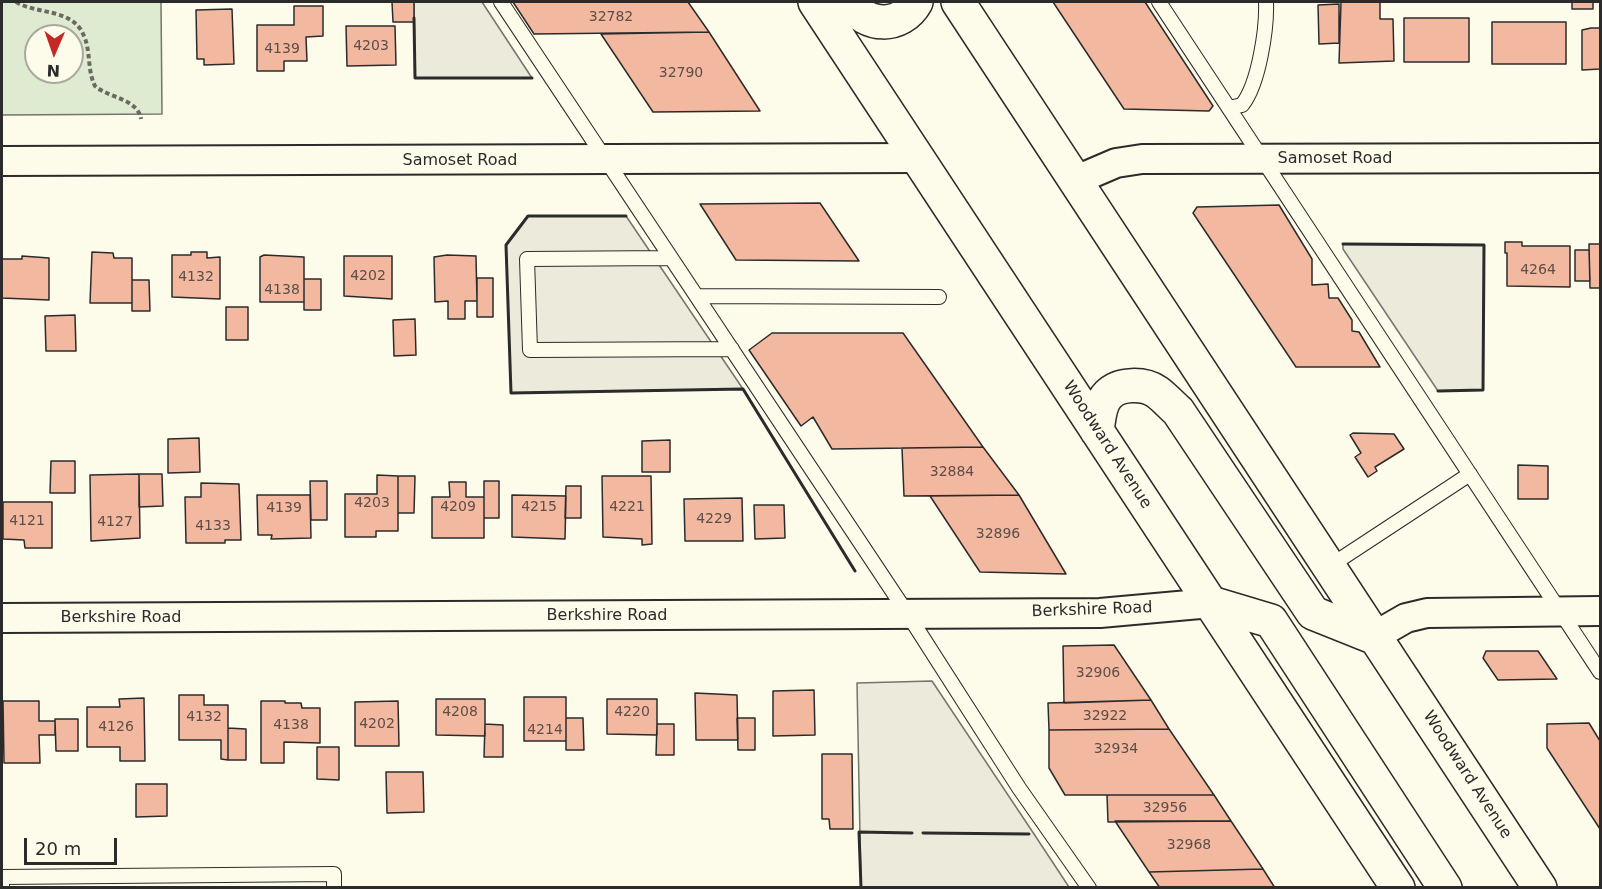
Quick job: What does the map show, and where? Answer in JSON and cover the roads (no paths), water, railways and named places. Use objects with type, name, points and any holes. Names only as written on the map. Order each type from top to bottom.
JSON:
[{"type":"main road","name":"Woodward Avenue","points":[[815,2],[1398,888]]},
{"type":"main road","points":[[849,2],[868,19],[886,23],[900,19],[916,2]]},
{"type":"main road","name":"Woodward Avenue","points":[[958,2],[1330,566],[1373,637],[1432,720],[1534,886]]},
{"type":"main road","points":[[1097,431],[1101,408],[1108,395],[1121,387],[1139,386],[1155,391],[1178,411],[1313,613],[1373,637]]},
{"type":"main road","points":[[1211,603],[1271,621],[1445,888]]},
{"type":"street","name":"Samoset Road","points":[[2,161],[918,158]]},
{"type":"street","name":"Samoset Road","points":[[1074,180],[1116,163],[1142,159],[1600,158]]},
{"type":"street","name":"Berkshire Road","points":[[2,618],[1100,613],[1211,603]]},
{"type":"street","points":[[1373,637],[1406,618],[1427,613],[1600,611]]},
{"type":"lane","points":[[501,2],[907,613],[1019,788],[1089,888]]},
{"type":"lane","points":[[1160,2],[1600,672]]},
{"type":"lane","points":[[1229,108],[1242,105],[1252,86],[1263,37],[1266,2]]},
{"type":"lane","points":[[671,258],[527,259],[530,350],[732,349]]},
{"type":"lane","points":[[697,296],[939,297]]},
{"type":"lane","points":[[1330,566],[1470,474]]},
{"type":"lane","points":[[2,888],[2,877],[189,882],[334,874],[334,888]]}]
